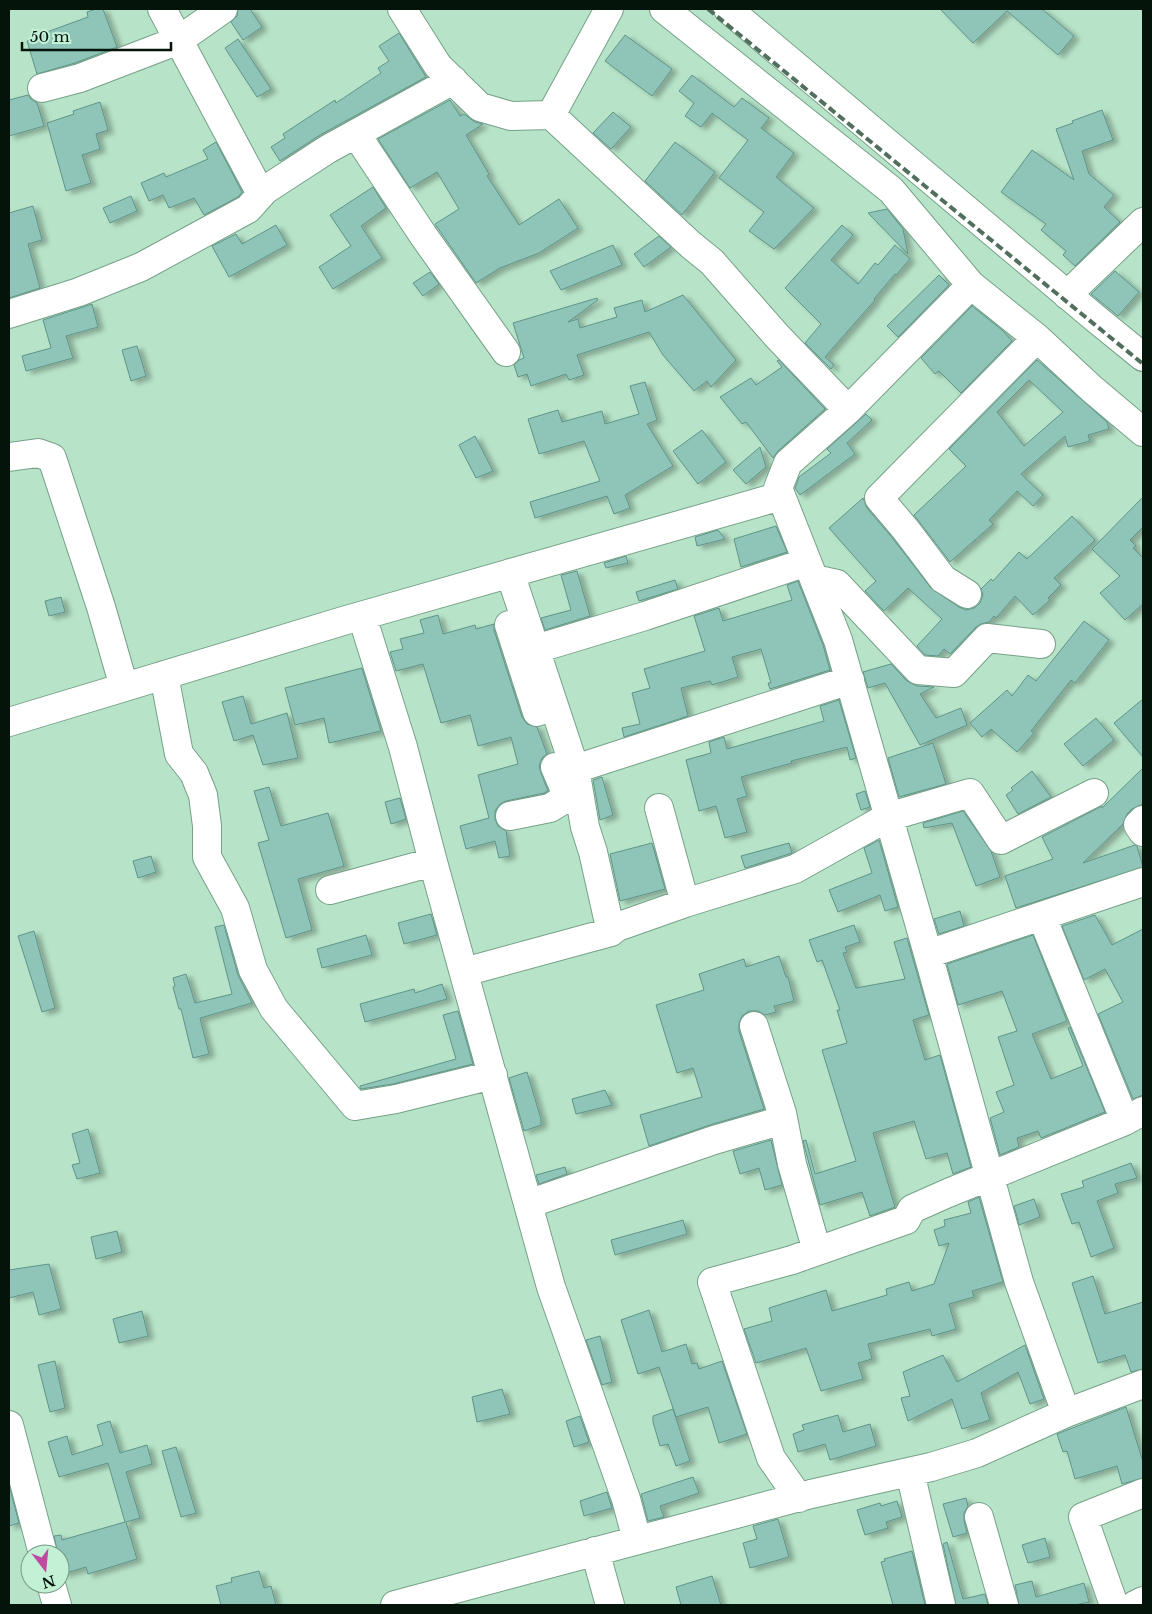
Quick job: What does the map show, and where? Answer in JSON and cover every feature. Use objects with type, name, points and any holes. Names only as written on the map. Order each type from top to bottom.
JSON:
[{"type":"street","points":[[162,9],[262,194]]},
{"type":"street","points":[[42,88],[80,78],[179,40],[223,9]]},
{"type":"street","points":[[402,9],[438,66],[480,107],[510,116],[551,115],[691,245],[712,262],[776,335],[848,410]]},
{"type":"street","points":[[551,115],[609,9]]},
{"type":"street","points":[[664,9],[891,190],[971,285],[1037,338],[1092,389],[1143,432]]},
{"type":"street","points":[[728,9],[1143,357]]},
{"type":"street","points":[[9,314],[79,292],[141,267],[248,209],[265,190],[328,150],[453,80]]},
{"type":"street","points":[[356,134],[423,235],[506,352]]},
{"type":"street","points":[[1067,295],[1143,222]]},
{"type":"street","points":[[971,285],[848,410],[788,463],[778,488],[838,640],[1019,1282],[1066,1413]]},
{"type":"street","points":[[967,594],[943,579],[879,498],[908,466],[1037,338]]},
{"type":"street","points":[[9,457],[38,453],[52,458],[101,606],[124,687]]},
{"type":"street","points":[[9,722],[362,616],[781,496]]},
{"type":"street","points":[[536,649],[810,570],[837,584],[918,670],[954,673],[987,638],[1041,644]]},
{"type":"street","points":[[503,576],[536,649],[575,769],[585,828],[593,852],[611,932]]},
{"type":"street","points":[[503,576],[524,676],[551,758],[564,788],[563,800],[550,808],[510,816]]},
{"type":"street","points":[[362,616],[403,747],[433,862],[551,1286],[626,1499],[637,1540]]},
{"type":"street","points":[[164,675],[179,754],[194,773],[203,796],[207,826],[207,857],[235,908],[253,970],[280,1017],[355,1106],[396,1099],[492,1075]]},
{"type":"street","points":[[575,769],[850,680]]},
{"type":"street","points":[[464,972],[611,932],[617,927],[685,903],[795,869],[888,817],[970,793],[1001,840],[1094,793]]},
{"type":"street","points":[[659,808],[685,903]]},
{"type":"street","points":[[1143,820],[1138,825],[1143,832]]},
{"type":"street","points":[[330,890],[433,862]]},
{"type":"street","points":[[928,954],[1140,888]]},
{"type":"street","points":[[799,1498],[771,1458],[712,1282],[817,1251],[906,1220],[912,1209],[1134,1116],[1042,917]]},
{"type":"street","points":[[754,1026],[783,1120],[792,1164],[817,1251]]},
{"type":"street","points":[[528,1204],[714,1140],[783,1120]]},
{"type":"street","points":[[395,1605],[799,1498],[931,1467],[977,1452],[1066,1413],[1143,1384]]},
{"type":"street","points":[[9,1425],[40,1544]]},
{"type":"street","points":[[910,1472],[941,1605]]},
{"type":"street","points":[[1114,1605],[1083,1517],[1143,1493]]},
{"type":"street","points":[[979,1517],[1004,1605]]},
{"type":"street","points":[[595,1552],[610,1605]]},
{"type":"street","points":[[1135,1605],[1143,1601]]},
{"type":"building","points":[[103,9],[117,47],[75,63],[37,74],[27,41],[88,17],[87,12]]},
{"type":"building","points":[[238,9],[250,9],[262,27],[243,40],[231,22],[237,16]]},
{"type":"building","points":[[940,9],[1042,9],[1074,36],[1058,55],[1007,11],[973,43]]},
{"type":"building","points":[[399,33],[426,77],[320,135],[280,161],[271,147],[285,138],[283,134],[335,100],[336,103],[381,73],[378,68],[389,61],[379,46]]},
{"type":"building","points":[[625,35],[672,69],[652,96],[605,61]]},
{"type":"building","points":[[238,39],[271,89],[257,97],[225,48]]},
{"type":"building","points":[[692,75],[734,107],[742,98],[769,118],[761,128],[794,153],[776,177],[814,208],[774,249],[749,231],[764,212],[719,178],[748,140],[712,113],[701,127],[685,116],[694,103],[679,91]]},
{"type":"building","points":[[28,95],[37,103],[44,126],[9,136],[9,100]]},
{"type":"building","points":[[450,100],[460,116],[464,114],[475,122],[483,124],[466,135],[489,174],[487,176],[519,225],[559,199],[578,228],[539,253],[500,268],[476,283],[435,224],[459,209],[437,172],[410,188],[378,139]]},
{"type":"building","points":[[100,102],[108,130],[96,134],[100,149],[82,155],[91,183],[66,191],[47,123],[74,114],[73,111]]},
{"type":"building","points":[[1102,110],[1113,140],[1082,151],[1089,174],[1114,195],[1104,207],[1120,222],[1075,266],[1063,255],[1066,251],[1041,230],[1046,224],[1001,192],[1032,150],[1074,180],[1056,129]]},
{"type":"building","points":[[613,112],[631,127],[611,149],[593,133]]},
{"type":"building","points":[[216,142],[242,192],[238,197],[204,215],[194,198],[169,208],[163,195],[149,201],[141,183],[164,173],[166,177],[208,159],[203,150]]},
{"type":"building","points":[[675,142],[715,172],[682,215],[645,181]]},
{"type":"building","points":[[373,187],[386,208],[361,226],[382,258],[333,289],[319,267],[351,246],[330,215]]},
{"type":"building","points":[[131,196],[137,211],[110,223],[103,208]]},
{"type":"building","points":[[33,206],[42,240],[28,244],[40,288],[9,298],[9,213]]},
{"type":"building","points":[[887,209],[903,229],[908,254],[868,213]]},
{"type":"building","points":[[276,225],[287,245],[229,277],[212,246],[236,234],[242,244]]},
{"type":"building","points":[[842,225],[853,235],[831,260],[858,284],[875,263],[878,265],[895,245],[910,259],[895,274],[825,357],[834,365],[831,369],[805,343],[821,324],[785,288]]},
{"type":"building","points":[[659,236],[671,247],[644,267],[634,254]]},
{"type":"building","points":[[613,245],[622,265],[561,290],[550,271]]},
{"type":"building","points":[[1115,271],[1139,292],[1118,316],[1091,294]]},
{"type":"building","points":[[430,272],[439,284],[423,296],[413,283]]},
{"type":"building","points":[[939,275],[949,285],[898,337],[887,326]]},
{"type":"building","points":[[683,295],[736,360],[711,387],[707,381],[694,391],[663,355],[649,332],[577,355],[584,375],[569,380],[566,374],[531,386],[527,374],[518,377],[514,365],[524,358],[513,323],[597,298],[598,300],[568,322],[578,319],[580,328],[617,317],[614,308],[642,300],[645,312]]},
{"type":"building","points":[[92,304],[98,327],[66,336],[73,358],[26,371],[22,356],[51,348],[43,320]]},
{"type":"building","points":[[972,306],[1002,330],[1012,341],[961,393],[939,371],[935,374],[921,358]]},
{"type":"building","points":[[137,346],[146,376],[131,381],[122,350]]},
{"type":"building","points":[[779,360],[825,409],[778,451],[773,458],[746,422],[742,424],[720,397],[751,378],[756,385],[782,367],[777,361]]},
{"type":"building","points":[[1037,360],[1107,422],[1109,429],[1088,435],[1090,441],[1068,447],[1065,436],[1021,474],[1043,495],[1033,506],[1017,491],[989,520],[993,524],[950,562],[914,515],[966,466],[949,449]],"holes":[[[1029,380],[1063,412],[1024,446],[997,412]]]},
{"type":"building","points":[[645,382],[657,420],[647,424],[673,466],[625,495],[630,508],[614,514],[607,496],[535,518],[530,502],[600,481],[584,441],[539,454],[528,419],[558,410],[562,422],[602,411],[605,424],[639,414],[630,386]]},
{"type":"building","points":[[866,414],[872,420],[847,443],[855,454],[800,495],[795,488],[799,477],[831,453],[827,449]]},
{"type":"building","points":[[702,430],[726,462],[698,484],[673,451]]},
{"type":"building","points":[[475,436],[493,471],[476,478],[459,445]]},
{"type":"building","points":[[760,447],[766,467],[746,484],[733,470]]},
{"type":"building","points":[[1143,497],[1143,527],[1130,540],[1136,546],[1133,548],[1143,558],[1143,604],[1125,620],[1100,593],[1120,576],[1092,549]]},
{"type":"building","points":[[863,498],[867,508],[931,588],[966,610],[974,608],[980,603],[983,595],[981,589],[991,579],[993,581],[1019,552],[1027,559],[1072,516],[1095,540],[1054,578],[1061,585],[1048,598],[1050,600],[1033,615],[1015,596],[996,618],[994,616],[989,622],[976,627],[950,654],[944,649],[938,656],[925,655],[917,646],[942,619],[908,588],[884,611],[865,591],[876,581],[829,528]]},
{"type":"building","points":[[776,526],[787,552],[741,567],[734,539]]},
{"type":"building","points":[[718,530],[725,539],[697,546],[695,537]]},
{"type":"building","points":[[626,556],[628,563],[606,568],[604,563]]},
{"type":"building","points":[[577,571],[590,616],[545,630],[541,618],[571,610],[561,575]]},
{"type":"building","points":[[675,580],[678,589],[639,601],[636,592]]},
{"type":"building","points":[[798,581],[823,645],[830,670],[770,689],[768,683],[771,683],[761,649],[732,657],[738,677],[712,685],[710,681],[681,688],[688,716],[624,737],[622,728],[640,724],[632,693],[650,688],[644,669],[705,651],[694,616],[719,608],[723,621],[792,600],[787,585]]},
{"type":"building","points":[[61,597],[65,612],[49,616],[45,601]]},
{"type":"building","points":[[438,615],[443,634],[475,625],[476,629],[494,624],[494,630],[522,717],[527,724],[537,727],[547,754],[542,758],[539,766],[548,791],[506,801],[500,804],[495,811],[495,819],[498,826],[506,831],[510,856],[499,858],[495,841],[466,849],[460,826],[489,818],[478,775],[518,764],[511,737],[478,746],[470,715],[441,723],[423,664],[396,671],[390,652],[403,649],[400,639],[424,633],[420,620]]},
{"type":"building","points":[[1084,621],[1109,640],[1075,683],[1071,680],[1031,731],[1034,733],[1017,752],[991,729],[982,737],[970,723],[1007,690],[1012,696],[1028,675],[1036,681]]},
{"type":"building","points":[[891,664],[907,681],[917,686],[934,687],[920,694],[936,718],[961,708],[967,725],[920,745],[885,683],[868,688],[863,672]]},
{"type":"building","points":[[362,668],[381,731],[329,743],[324,718],[295,725],[285,688]]},
{"type":"building","points":[[243,696],[251,724],[287,713],[298,758],[263,765],[253,735],[234,741],[222,702]]},
{"type":"building","points":[[1143,699],[1143,757],[1114,723]]},
{"type":"building","points":[[839,700],[856,758],[850,760],[847,747],[791,761],[792,763],[741,777],[747,796],[737,799],[747,832],[725,838],[716,806],[699,811],[686,760],[711,753],[709,742],[724,737],[727,749],[824,721],[820,706]]},
{"type":"building","points":[[1096,718],[1114,740],[1083,766],[1064,744]]},
{"type":"building","points":[[933,743],[946,784],[899,797],[888,758]]},
{"type":"building","points":[[1143,768],[1143,804],[1132,809],[1127,814],[1123,824],[1083,863],[1135,845],[1137,846],[1143,867],[1016,908],[1005,876],[1053,859],[1042,837],[1102,806],[1102,808]]},
{"type":"building","points":[[1032,771],[1051,797],[1018,814],[1006,795],[1013,790],[1011,788]]},
{"type":"building","points":[[602,777],[613,815],[600,820],[593,780]]},
{"type":"building","points":[[269,787],[281,826],[328,813],[344,866],[298,879],[312,930],[286,938],[258,843],[269,840],[254,791]]},
{"type":"building","points":[[865,791],[870,807],[861,810],[856,794]]},
{"type":"building","points":[[400,798],[406,819],[391,824],[385,802]]},
{"type":"building","points":[[963,811],[991,851],[1000,877],[976,886],[952,823],[924,828],[923,823]]},
{"type":"building","points":[[879,840],[898,907],[885,911],[880,895],[838,912],[829,890],[872,873],[864,848]]},
{"type":"building","points":[[652,843],[665,889],[620,901],[610,854]]},
{"type":"building","points":[[789,843],[792,853],[745,868],[741,856]]},
{"type":"building","points":[[151,856],[156,872],[138,878],[133,861]]},
{"type":"building","points":[[960,911],[964,926],[939,934],[934,919]]},
{"type":"building","points":[[431,914],[437,935],[404,944],[398,923]]},
{"type":"building","points":[[1095,915],[1112,945],[1143,929],[1143,1095],[1133,1099],[1098,1014],[1123,1002],[1105,969],[1084,980],[1062,926]]},
{"type":"building","points":[[224,925],[238,975],[252,1003],[200,1018],[209,1054],[193,1058],[181,1009],[179,1009],[173,987],[175,986],[173,978],[186,974],[195,1003],[232,994],[215,927]]},
{"type":"building","points":[[854,925],[860,942],[845,947],[847,952],[843,953],[856,988],[905,979],[894,942],[907,938],[929,1015],[913,1020],[925,1060],[940,1055],[971,1167],[953,1174],[947,1153],[926,1159],[914,1121],[873,1133],[895,1207],[870,1216],[862,1192],[820,1205],[803,1141],[806,1140],[815,1174],[856,1161],[822,1050],[847,1043],[837,1010],[840,1010],[822,960],[817,962],[809,940]]},
{"type":"building","points":[[34,931],[55,1008],[42,1012],[18,936]]},
{"type":"building","points":[[366,935],[372,955],[322,968],[317,949]]},
{"type":"building","points":[[1033,935],[1067,1021],[1032,1034],[1051,1079],[1083,1066],[1068,1028],[1070,1027],[1105,1112],[1041,1138],[1038,1131],[1017,1138],[1019,1147],[1000,1155],[990,1118],[1004,1112],[996,1092],[1014,1085],[998,1037],[1017,1031],[1002,991],[958,1005],[947,964]]},
{"type":"building","points":[[779,956],[786,977],[788,977],[794,1001],[774,1006],[776,1012],[765,1015],[758,1011],[749,1011],[742,1016],[739,1023],[739,1031],[764,1109],[649,1146],[640,1115],[702,1097],[693,1068],[677,1073],[656,1005],[704,990],[699,974],[744,959],[746,967]]},
{"type":"building","points":[[442,984],[447,999],[365,1022],[360,1004],[414,989],[415,993]]},
{"type":"building","points":[[458,1011],[473,1064],[393,1084],[360,1088],[360,1086],[456,1059],[443,1015]]},
{"type":"building","points":[[527,1072],[541,1119],[541,1125],[524,1131],[509,1078]]},
{"type":"building","points":[[605,1090],[612,1105],[576,1114],[572,1099]]},
{"type":"building","points":[[88,1129],[100,1173],[77,1179],[72,1165],[80,1163],[72,1134]]},
{"type":"building","points":[[771,1140],[782,1185],[765,1190],[759,1168],[740,1174],[733,1151]]},
{"type":"building","points":[[1131,1163],[1137,1178],[1115,1184],[1118,1193],[1097,1201],[1114,1248],[1091,1257],[1079,1222],[1072,1224],[1061,1194],[1084,1187],[1082,1181]]},
{"type":"building","points":[[565,1167],[567,1174],[539,1184],[536,1175]]},
{"type":"building","points":[[979,1197],[1003,1282],[972,1291],[974,1297],[949,1304],[956,1329],[932,1336],[930,1329],[868,1344],[872,1359],[858,1363],[863,1379],[821,1391],[806,1348],[756,1363],[744,1329],[772,1321],[769,1308],[826,1290],[832,1311],[887,1295],[886,1289],[909,1282],[912,1291],[934,1284],[949,1243],[939,1246],[934,1230],[945,1226],[944,1220],[971,1213],[968,1202]]},
{"type":"building","points":[[1034,1199],[1040,1217],[1019,1225],[1014,1206]]},
{"type":"building","points":[[683,1220],[687,1234],[615,1255],[611,1240]]},
{"type":"building","points":[[117,1231],[122,1252],[96,1259],[91,1237]]},
{"type":"building","points":[[49,1264],[61,1309],[39,1315],[33,1292],[9,1298],[9,1270]]},
{"type":"building","points":[[1093,1276],[1105,1314],[1143,1302],[1143,1369],[1131,1372],[1125,1355],[1098,1363],[1072,1283]]},
{"type":"building","points":[[649,1310],[662,1352],[686,1344],[692,1364],[697,1363],[699,1369],[722,1361],[747,1434],[719,1443],[708,1407],[676,1417],[659,1367],[638,1374],[621,1320]]},
{"type":"building","points":[[142,1311],[148,1336],[119,1343],[113,1319]]},
{"type":"building","points":[[600,1336],[612,1382],[602,1385],[586,1340]]},
{"type":"building","points":[[1025,1345],[1044,1399],[1030,1404],[1018,1372],[981,1393],[990,1420],[962,1429],[952,1399],[908,1421],[901,1398],[910,1396],[903,1372],[943,1355],[957,1382]]},
{"type":"building","points":[[55,1361],[65,1408],[50,1412],[38,1365]]},
{"type":"building","points":[[502,1389],[510,1414],[477,1422],[472,1397]]},
{"type":"building","points":[[1126,1407],[1143,1462],[1143,1478],[1122,1484],[1117,1466],[1075,1479],[1067,1451],[1063,1452],[1057,1434]]},
{"type":"building","points":[[673,1409],[690,1461],[676,1466],[668,1444],[660,1446],[653,1422],[653,1416]]},
{"type":"building","points":[[838,1415],[843,1432],[870,1424],[876,1446],[830,1460],[825,1444],[798,1452],[793,1434],[804,1430],[802,1425]]},
{"type":"building","points":[[580,1416],[589,1442],[574,1447],[566,1421]]},
{"type":"building","points":[[110,1421],[120,1453],[147,1445],[152,1464],[126,1472],[140,1518],[126,1522],[137,1559],[88,1574],[86,1567],[70,1572],[70,1544],[56,1544],[54,1536],[61,1535],[62,1540],[125,1522],[108,1463],[59,1477],[48,1442],[67,1436],[72,1455],[103,1445],[97,1425]]},
{"type":"building","points":[[176,1447],[196,1513],[181,1517],[162,1451]]},
{"type":"building","points":[[693,1477],[699,1493],[660,1506],[664,1517],[648,1521],[641,1494]]},
{"type":"building","points":[[9,1485],[19,1523],[9,1526]]},
{"type":"building","points":[[607,1492],[612,1508],[584,1516],[580,1501]]},
{"type":"building","points":[[966,1498],[968,1506],[964,1513],[964,1521],[967,1533],[953,1537],[943,1504]]},
{"type":"building","points":[[897,1501],[902,1517],[886,1522],[888,1528],[865,1535],[857,1510],[880,1503],[881,1506]]},
{"type":"building","points":[[778,1519],[789,1557],[750,1568],[743,1543],[757,1539],[753,1526]]},
{"type":"building","points":[[1045,1538],[1050,1557],[1028,1563],[1022,1545]]},
{"type":"building","points":[[947,1542],[963,1599],[985,1594],[988,1605],[956,1605],[943,1544]]},
{"type":"building","points":[[912,1551],[925,1605],[893,1605],[881,1562],[885,1561],[884,1559]]},
{"type":"building","points":[[259,1571],[264,1588],[271,1586],[276,1605],[221,1605],[216,1586],[232,1582],[231,1578]]},
{"type":"building","points":[[712,1576],[721,1605],[681,1605],[676,1587]]},
{"type":"building","points":[[1032,1581],[1036,1597],[1084,1583],[1089,1602],[1075,1605],[1019,1605],[1015,1585]]},
{"type":"railway","points":[[708,9],[1143,364]]}]
